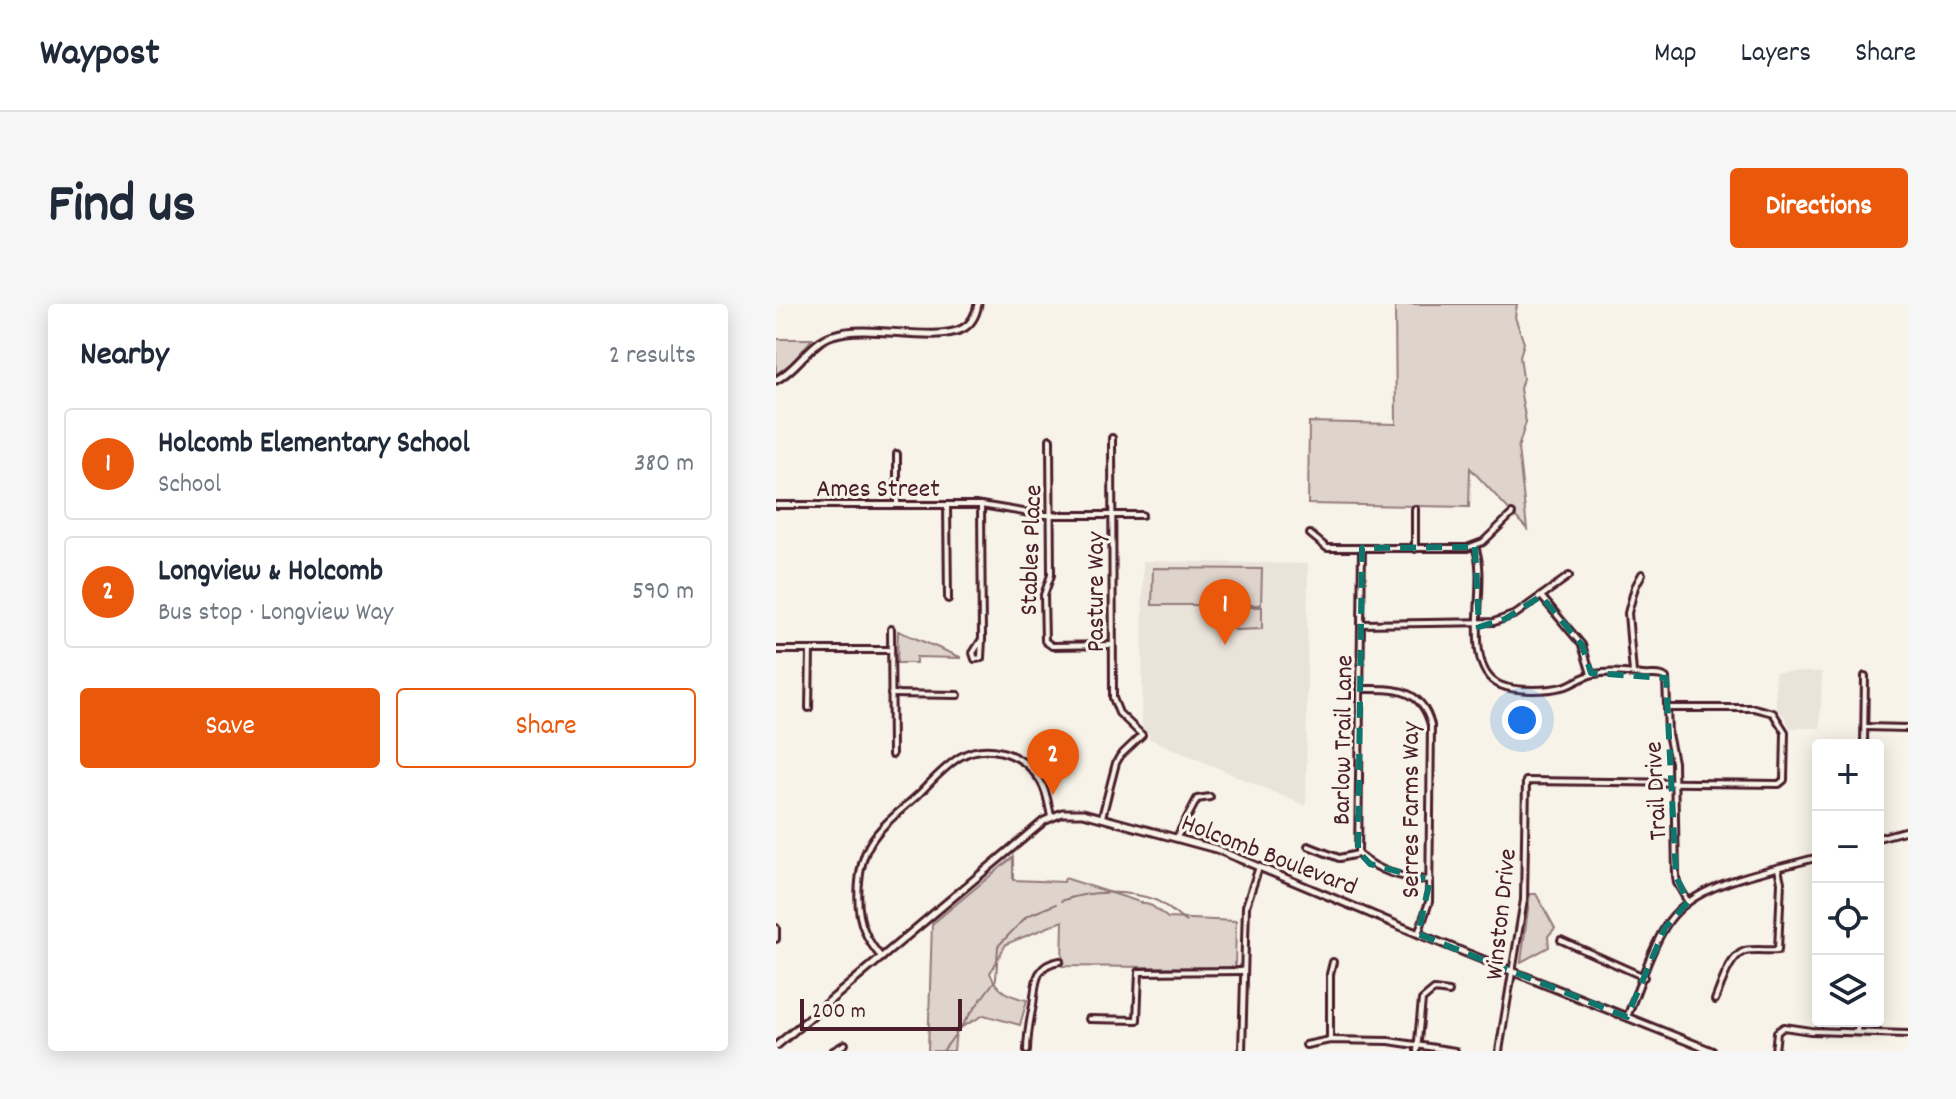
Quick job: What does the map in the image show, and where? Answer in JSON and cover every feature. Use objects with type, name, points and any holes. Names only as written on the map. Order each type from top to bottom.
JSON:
[{"type":"street","points":[[776,380],[791,371],[830,336],[857,331],[952,332],[970,323],[978,304]]},
{"type":"street","name":"Pasture Way","points":[[1102,817],[1116,763],[1142,735],[1121,716],[1115,706],[1112,438]]},
{"type":"street","name":"Stables Place","points":[[1050,439],[1051,575],[1044,595],[1045,641],[1052,646],[1112,645]]},
{"type":"street","points":[[897,454],[897,505]]},
{"type":"street","name":"Ames Street","points":[[776,505],[981,505],[1050,515],[1142,515]]},
{"type":"street","points":[[947,505],[948,599]]},
{"type":"street","points":[[981,505],[982,639]]},
{"type":"street","points":[[1415,509],[1415,549]]},
{"type":"street","points":[[1310,534],[1327,548],[1475,547],[1512,514]]},
{"type":"street","points":[[1475,547],[1479,563],[1480,662],[1487,675],[1511,688],[1556,688],[1591,674],[1633,673],[1628,613],[1642,574]]},
{"type":"street","name":"Barlow Trail Lane","points":[[1362,548],[1358,854],[1370,864],[1400,876],[1430,880]]},
{"type":"street","points":[[1361,624],[1479,624],[1505,619],[1569,576]]},
{"type":"street","points":[[1541,596],[1582,645],[1591,674]]},
{"type":"street","points":[[891,629],[892,755]]},
{"type":"street","points":[[776,650],[891,650]]},
{"type":"street","points":[[809,708],[810,650]]},
{"type":"street","name":"Trail Drive","points":[[1633,673],[1664,676],[1667,681],[1676,876],[1688,902]]},
{"type":"street","points":[[1864,739],[1865,676]]},
{"type":"street","name":"Serres Farms Way","points":[[1360,689],[1400,690],[1420,701],[1427,710],[1431,725],[1429,902],[1418,934]]},
{"type":"street","points":[[891,694],[958,695]]},
{"type":"street","points":[[1667,708],[1754,708],[1773,713],[1785,732],[1784,780],[1779,784],[1674,782]]},
{"type":"street","points":[[1865,727],[1908,728]]},
{"type":"street","points":[[776,1046],[882,958],[1051,816],[1040,779],[1029,766],[997,750],[962,756],[944,769],[878,833],[866,851],[861,874],[861,917],[864,932],[882,958]]},
{"type":"street","name":"Winston Drive","points":[[1499,1051],[1525,887],[1526,781],[1674,782]]},
{"type":"street","points":[[1177,837],[1195,801],[1210,797]]},
{"type":"street","name":"Holcomb Boulevard","points":[[1051,816],[1078,812],[1216,849],[1418,934],[1712,1051]]},
{"type":"street","points":[[1884,836],[1908,830]]},
{"type":"street","points":[[1308,846],[1339,858],[1358,854]]},
{"type":"street","points":[[1627,1017],[1665,928],[1688,902],[1720,886],[1812,859]]},
{"type":"street","points":[[1242,1051],[1246,906],[1259,867]]},
{"type":"street","points":[[1715,1000],[1731,964],[1740,954],[1778,950],[1781,882],[1778,869]]},
{"type":"street","points":[[776,928],[776,939]]},
{"type":"street","points":[[1561,940],[1644,977]]},
{"type":"street","points":[[1027,1051],[1035,978],[1043,966],[1060,961]]},
{"type":"street","points":[[1330,1040],[1330,974],[1333,962]]},
{"type":"street","points":[[1089,1019],[1137,1020],[1139,972],[1243,971]]},
{"type":"street","points":[[1418,1048],[1422,1000],[1434,990],[1449,992]]},
{"type":"street","points":[[1775,1051],[1777,1032],[1784,1027],[1811,1031],[1908,1034]]},
{"type":"street","points":[[1857,1027],[1857,1032]]},
{"type":"street","points":[[1306,1045],[1330,1040],[1389,1041],[1418,1048],[1455,1051]]},
{"type":"street","points":[[833,1051],[845,1044]]},
{"type":"highlighted area","points":[[1475,547],[1479,627],[1505,619],[1541,596],[1582,645],[1591,673],[1666,678],[1676,876],[1688,902],[1665,928],[1627,1017],[1418,934],[1430,880],[1370,864],[1358,851],[1362,548]]},
{"type":"shaded area","points":[[1395,304],[1517,304],[1515,317],[1524,343],[1520,356],[1523,378],[1520,389],[1526,422],[1518,448],[1527,529],[1470,468],[1469,507],[1308,504],[1309,422],[1396,424]]},
{"type":"shaded area","points":[[776,339],[812,339],[793,362],[776,374]]},
{"type":"shaded area","points":[[1143,561],[1308,564],[1306,806],[1148,738],[1150,736],[1142,726]]},
{"type":"shaded area","points":[[1153,568],[1262,569],[1261,605],[1152,605]]},
{"type":"shaded area","points":[[1244,607],[1262,607],[1262,629],[1236,630],[1206,618],[1210,611],[1223,610],[1243,617]]},
{"type":"shaded area","points":[[898,631],[960,658],[916,657],[916,663],[897,663]]},
{"type":"shaded area","points":[[1775,672],[1822,672],[1820,728],[1790,728],[1776,708]]},
{"type":"shaded area","points":[[1013,857],[1013,880],[1064,882],[1065,878],[1152,906],[1168,918],[1236,921],[1235,968],[1062,966],[1063,921],[1006,944],[990,973],[1004,992],[1027,1000],[1020,1025],[984,1015],[956,1030],[954,1051],[928,1051],[932,924]]},
{"type":"shaded area","points":[[1530,894],[1536,894],[1555,928],[1548,936],[1549,947],[1521,962]]},
{"type":"waterway","points":[[1061,901],[1095,893],[1132,894],[1159,902],[1186,922]]},
{"type":"waterway","points":[[943,1051],[996,979],[998,946],[1027,916],[1056,904]]},
{"type":"place","name":"Holcomb Elementary School","points":[[1225,645]]},
{"type":"place","name":"Longview & Holcomb","points":[[1053,795]]}]
